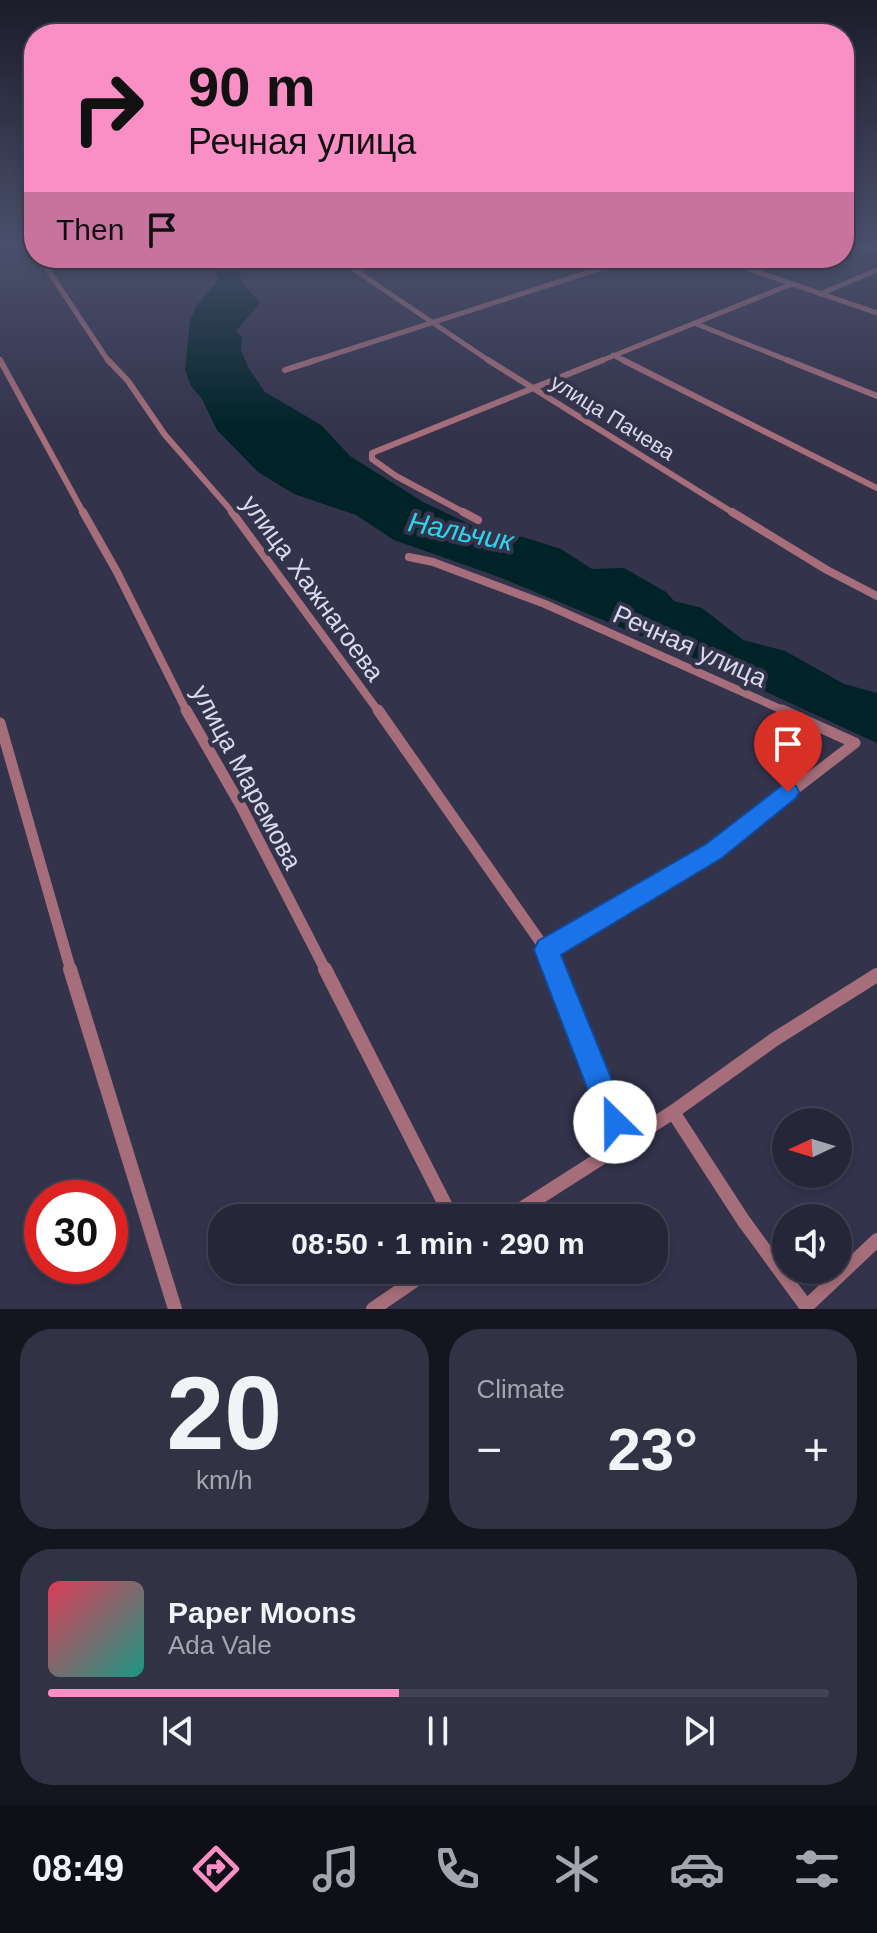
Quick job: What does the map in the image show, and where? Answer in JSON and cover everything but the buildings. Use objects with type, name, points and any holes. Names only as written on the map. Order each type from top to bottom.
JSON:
[{"type":"street","name":"улица Хажнагоева","points":[[72,306],[113,368],[128,381],[165,435],[230,508],[324,634],[546,950]]},
{"type":"street","name":"улица Пачева","points":[[405,306],[827,570],[877,596]]},
{"type":"street","points":[[285,370],[482,306]]},
{"type":"street","points":[[478,520],[396,476],[372,459],[372,453],[737,306]]},
{"type":"street","points":[[856,306],[877,313]]},
{"type":"street","points":[[694,323],[877,396]]},
{"type":"street","points":[[613,355],[877,488]]},
{"type":"street","name":"улица Маремова","points":[[0,360],[117,572],[181,702],[241,806],[445,1204]]},
{"type":"street","name":"Речная улица","points":[[409,557],[433,562],[545,604],[855,743],[714,851],[546,950]]},
{"type":"street","points":[[0,723],[45,889],[175,1309]]},
{"type":"street","points":[[546,950],[624,1144]]},
{"type":"street","points":[[529,1204],[673,1112],[775,1039],[877,975]]},
{"type":"street","points":[[673,1112],[743,1220],[807,1308],[877,1240]]},
{"type":"street","points":[[373,1309],[410,1284]]},
{"type":"water","name":"Нальчик","points":[[196,306],[257,306],[236,331],[242,337],[241,350],[248,367],[265,392],[321,425],[350,456],[423,502],[486,532],[523,537],[561,549],[592,569],[624,568],[666,592],[674,601],[702,608],[743,640],[785,651],[844,684],[877,693],[877,743],[680,652],[499,577],[394,540],[356,515],[294,494],[258,472],[217,430],[202,399],[191,386],[185,370],[190,320]]},
{"type":"route","points":[[615,1122],[546,950],[714,851],[742,832],[788,792]]}]
